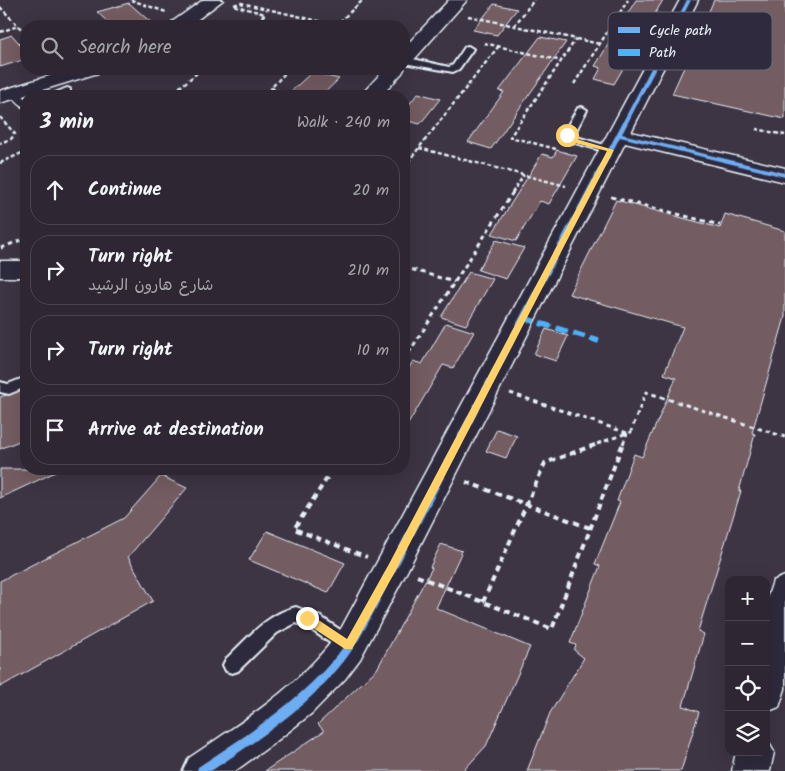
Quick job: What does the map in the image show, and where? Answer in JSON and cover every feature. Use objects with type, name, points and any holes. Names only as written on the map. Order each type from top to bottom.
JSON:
[{"type":"street","points":[[187,20],[214,0]]},
{"type":"street","points":[[683,12],[689,0]]},
{"type":"street","points":[[410,53],[453,6]]},
{"type":"street","points":[[202,771],[298,702],[326,676],[349,646],[393,567],[653,70]]},
{"type":"street","points":[[35,90],[75,75]]},
{"type":"street","points":[[376,90],[389,75]]},
{"type":"street","points":[[615,142],[785,174]]},
{"type":"street","points":[[0,269],[20,269]]},
{"type":"street","points":[[770,673],[785,591]]},
{"type":"street","points":[[751,771],[754,756]]},
{"type":"lane","points":[[410,61],[450,70],[456,67],[468,49]]},
{"type":"lane","points":[[582,110],[567,135],[569,138],[615,142]]},
{"type":"lane","points":[[0,388],[9,389],[20,384]]},
{"type":"lane","points":[[232,665],[273,626],[285,618],[297,615],[307,618],[349,646]]},
{"type":"path","points":[[131,0],[176,20]]},
{"type":"path","points":[[341,20],[363,0]]},
{"type":"path","points":[[514,26],[534,0]]},
{"type":"path","points":[[620,12],[628,0]]},
{"type":"path","points":[[258,20],[265,14],[233,5],[242,3],[311,20]]},
{"type":"path","points":[[453,6],[514,26],[600,44]]},
{"type":"path","points":[[0,7],[18,26],[0,32]]},
{"type":"path","points":[[574,84],[608,31]]},
{"type":"path","points":[[557,149],[510,137],[576,39]]},
{"type":"path","points":[[482,43],[562,61]]},
{"type":"path","points":[[410,159],[498,47]]},
{"type":"path","points":[[176,90],[195,75]]},
{"type":"path","points":[[274,90],[271,88],[283,75]]},
{"type":"path","points":[[0,118],[15,134],[11,139],[0,143]]},
{"type":"path","points":[[756,129],[785,135]]},
{"type":"path","points":[[0,163],[20,154]]},
{"type":"path","points":[[410,350],[524,175]]},
{"type":"path","points":[[0,248],[20,240]]},
{"type":"path","points":[[410,269],[454,282]]},
{"type":"path","points":[[488,386],[627,433]]},
{"type":"path","points":[[483,602],[545,463],[627,433],[630,434],[646,392],[785,437]]},
{"type":"path","points":[[329,475],[294,529],[552,628],[627,433]]},
{"type":"path","points":[[442,474],[590,528]]},
{"type":"building","points":[[636,0],[663,0],[656,12],[629,12]]},
{"type":"building","points":[[714,0],[785,0],[785,119],[672,94],[683,70],[772,70],[772,12],[709,12]]},
{"type":"building","points":[[129,3],[148,20],[106,20],[97,12]]},
{"type":"building","points":[[494,4],[517,9],[497,35],[473,30]]},
{"type":"building","points":[[12,35],[20,44],[20,61],[0,67],[0,39]]},
{"type":"building","points":[[540,37],[566,42],[491,149],[468,142],[504,92],[499,91]]},
{"type":"building","points":[[608,45],[608,70],[622,70],[614,84],[595,79],[601,68],[595,66]]},
{"type":"building","points":[[309,75],[324,75],[339,79],[327,90],[292,90]]},
{"type":"building","points":[[418,93],[440,99],[420,124],[410,122],[410,103]]},
{"type":"building","points":[[557,150],[577,156],[549,204],[540,201],[516,241],[492,234],[542,154],[553,157]]},
{"type":"building","points":[[616,200],[720,228],[725,214],[785,231],[785,317],[752,433],[755,434],[739,491],[741,491],[698,631],[704,634],[683,706],[699,712],[681,771],[527,771],[550,713],[584,658],[574,650],[576,645],[570,643],[600,566],[595,564],[620,502],[617,501],[634,454],[642,457],[676,378],[664,374],[683,327],[569,294]]},
{"type":"building","points":[[496,240],[524,248],[506,279],[478,270]]},
{"type":"building","points":[[469,272],[493,279],[466,325],[441,317]]},
{"type":"building","points":[[446,323],[474,332],[453,368],[443,365],[410,421],[410,366],[413,361],[422,364]]},
{"type":"building","points":[[546,329],[568,336],[556,361],[534,354]]},
{"type":"building","points":[[20,391],[20,441],[0,449],[0,397]]},
{"type":"building","points":[[497,429],[517,436],[506,458],[486,451]]},
{"type":"building","points":[[0,469],[20,469],[20,475],[49,475],[0,498]]},
{"type":"building","points":[[161,476],[187,488],[128,557],[153,601],[0,687],[0,581],[124,518]]},
{"type":"building","points":[[267,531],[345,563],[328,593],[249,560]]},
{"type":"building","points":[[441,544],[462,551],[436,608],[530,647],[486,746],[463,771],[265,771],[324,731],[318,724],[377,669],[432,568],[430,567]]},
{"type":"marked path","points":[[523,318],[599,341]]},
{"type":"cycle path","points":[[683,12],[689,0]]},
{"type":"cycle path","points":[[202,771],[281,716],[317,684],[348,648],[393,567],[652,70]]},
{"type":"cycle path","points":[[619,135],[785,175]]},
{"type":"route","points":[[307,618],[349,646],[393,567],[611,150],[573,141],[567,135]]}]
